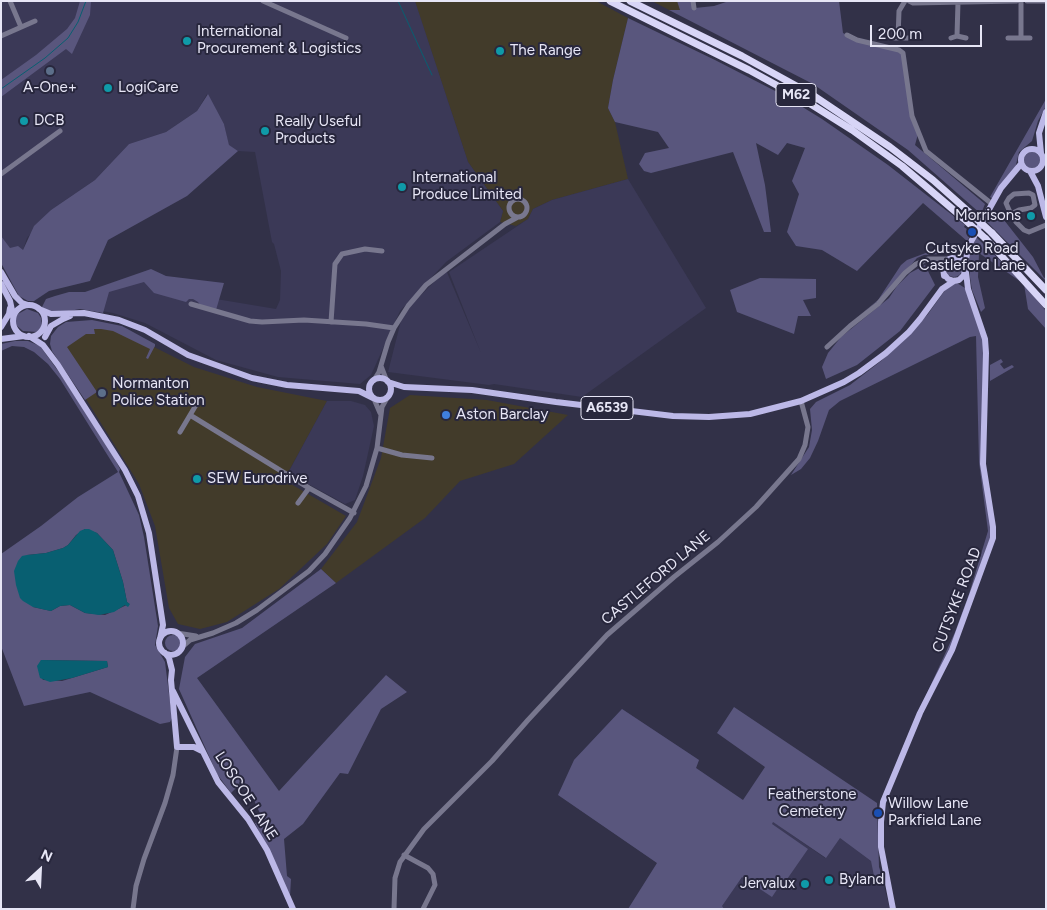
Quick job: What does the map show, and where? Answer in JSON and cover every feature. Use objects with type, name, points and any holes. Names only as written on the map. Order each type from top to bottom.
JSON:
[{"type":"highway","name":"M62","points":[[610,1],[749,70],[816,107],[863,138],[902,166],[986,239],[1046,305]]},
{"type":"highway","name":"M62","points":[[630,1],[742,56],[818,99],[896,151],[933,180],[992,233],[1046,290]]},
{"type":"main road","points":[[1046,112],[1039,133],[1029,149],[1022,155],[1021,164],[1030,171],[1038,186],[1046,217]]},
{"type":"main road","points":[[1038,186],[1044,156],[1039,133]]},
{"type":"main road","points":[[1029,149],[1034,149],[1044,156]]},
{"type":"main road","name":"CUTSYKE ROAD","points":[[893,909],[881,848],[883,802],[920,713],[952,650],[993,538],[983,464],[985,339],[968,289],[965,268],[968,247],[992,204],[1021,164]]},
{"type":"main road","points":[[1009,179],[1021,173],[1035,172],[1042,167]]},
{"type":"main road","name":"CUTSYKE ROAD","points":[[951,258],[968,247]]},
{"type":"main road","points":[[954,281],[962,278],[965,268],[960,259],[951,258],[944,264],[943,272],[948,279],[968,289]]},
{"type":"main road","points":[[1,272],[15,296],[22,303],[40,309],[45,317],[49,352]]},
{"type":"main road","name":"A6539","points":[[942,289],[943,272]]},
{"type":"main road","name":"A6539","points":[[346,390],[361,387],[382,378],[404,387],[472,390],[673,416],[709,418],[750,414],[801,401],[844,382],[886,353],[920,319],[942,289],[954,281]]},
{"type":"main road","points":[[1,284],[10,301],[12,323],[15,330],[38,341],[49,352],[126,470],[138,496],[149,533],[162,615],[163,630],[160,646],[169,658],[172,670],[176,747]]},
{"type":"main road","points":[[1,329],[9,314],[10,301]]},
{"type":"main road","points":[[12,315],[21,306],[28,305]]},
{"type":"main road","name":"A6539","points":[[40,309],[51,314],[79,313],[102,316],[128,323],[145,330],[188,354],[252,378],[316,389],[359,391],[374,399],[383,400],[399,390],[413,388]]},
{"type":"main road","points":[[46,337],[51,326],[79,313]]},
{"type":"main road","name":"A6539","points":[[46,325],[59,316],[79,313]]},
{"type":"main road","points":[[1,329],[12,323]]},
{"type":"main road","points":[[1,339],[36,335],[42,333],[46,325]]},
{"type":"main road","points":[[387,381],[392,388],[389,396]]},
{"type":"main road","points":[[372,382],[369,391],[374,399]]},
{"type":"main road","points":[[162,615],[165,623],[182,638],[182,648],[172,670]]},
{"type":"main road","points":[[160,639],[167,632],[175,633]]},
{"type":"main road","points":[[165,653],[177,654],[182,648]]},
{"type":"main road","name":"LOSCOE LANE","points":[[173,692],[218,782],[248,819],[267,850],[293,909]]},
{"type":"main road","name":"LOSCOE LANE","points":[[176,747],[194,747],[202,752]]},
{"type":"street","points":[[10,1],[22,27]]},
{"type":"street","points":[[262,1],[346,38]]},
{"type":"street","points":[[693,1],[694,8]]},
{"type":"street","points":[[910,38],[896,38],[900,12],[907,1],[913,3],[1017,1]]},
{"type":"street","points":[[1021,1],[1021,38]]},
{"type":"street","points":[[1027,1],[1045,1]]},
{"type":"street","points":[[957,36],[958,2]]},
{"type":"street","points":[[1,36],[35,21]]},
{"type":"street","points":[[847,36],[903,52],[912,116],[926,151],[992,204]]},
{"type":"street","points":[[951,38],[957,36],[966,38]]},
{"type":"street","points":[[1008,38],[1030,38]]},
{"type":"street","points":[[1,174],[60,131]]},
{"type":"street","points":[[1013,218],[1015,212],[1031,208],[1035,205],[1033,195],[1029,193],[1014,194],[1009,198],[1006,203],[1013,218],[1024,230],[1029,232],[1046,225]]},
{"type":"street","points":[[372,382],[381,366],[394,328],[408,306],[426,285],[505,224],[523,215],[527,210],[526,204],[522,200],[516,199],[511,202],[505,224]]},
{"type":"street","points":[[509,211],[512,216],[518,217]]},
{"type":"street","points":[[331,322],[335,264],[342,254],[365,249],[382,251]]},
{"type":"street","points":[[827,348],[850,326],[878,304],[911,269],[923,260],[951,258]]},
{"type":"street","points":[[933,259],[938,263],[943,272]]},
{"type":"street","points":[[191,304],[250,321],[304,320],[394,328]]},
{"type":"street","points":[[381,366],[387,381]]},
{"type":"street","points":[[182,648],[190,640],[236,623],[257,610],[304,575],[325,554],[342,532],[366,486],[377,448],[382,406],[389,396]]},
{"type":"street","points":[[374,399],[379,408],[380,416]]},
{"type":"street","points":[[180,432],[199,400]]},
{"type":"street","name":"CASTLEFORD LANE","points":[[394,909],[395,878],[400,862],[424,829],[480,774],[607,635],[718,542],[756,507],[802,454],[807,436],[806,416],[801,401]]},
{"type":"street","points":[[190,415],[309,488],[354,512]]},
{"type":"street","points":[[377,448],[402,455],[432,458]]},
{"type":"street","points":[[298,503],[309,488]]},
{"type":"street","points":[[175,633],[199,636]]},
{"type":"street","points":[[133,909],[136,886],[144,859],[165,803],[173,775],[176,747]]},
{"type":"street","points":[[404,855],[428,868],[433,874],[435,885],[423,909]]},
{"type":"shaded area","points":[[1,1],[415,1],[468,162],[503,211],[500,222],[446,262],[400,311],[371,375],[360,384],[278,377],[216,360],[145,323],[113,313],[80,307],[111,289],[145,279],[156,289],[276,309],[280,300],[281,271],[272,242],[255,152],[238,151],[229,146],[224,124],[207,94],[197,111],[166,132],[129,144],[95,180],[51,210],[27,238],[23,250],[1,260]]},
{"type":"shaded area","points":[[596,1],[628,18],[608,108],[615,122],[628,179],[552,200],[533,209],[528,219],[516,226],[500,222],[503,211],[468,162],[415,2]]},
{"type":"shaded area","points":[[652,1],[678,1],[680,10],[669,10]]},
{"type":"shaded area","points":[[628,179],[706,308],[582,397],[494,384],[489,385],[388,372],[403,313],[446,270],[481,353],[449,272],[528,219],[533,209],[552,200]]},
{"type":"shaded area","points":[[66,325],[118,329],[194,367],[257,387],[327,401],[284,480],[346,516],[327,544],[279,589],[227,622],[200,629],[178,624],[169,608],[155,526],[139,484],[59,356]]},
{"type":"shaded area","points":[[410,395],[487,400],[568,415],[514,464],[460,481],[425,518],[336,583],[321,569],[357,522],[381,458],[390,408]]},
{"type":"shaded area","points":[[327,401],[351,401],[365,405],[371,412],[374,426],[363,476],[355,500],[345,504],[288,473]]},
{"type":"shaded area","points":[[622,709],[699,760],[696,768],[825,858],[839,837],[879,867],[890,909],[724,909],[573,805],[574,760]]},
{"type":"green space","points":[[80,1],[91,1],[90,15],[72,54],[66,49],[1,97],[1,80],[36,55],[67,29],[75,18]]},
{"type":"green space","points":[[677,1],[693,1],[695,8],[714,6],[729,1],[839,1],[843,33],[903,53],[912,113],[918,134],[915,145],[985,204],[981,214],[908,150],[813,84],[669,10],[680,10]]},
{"type":"green space","points":[[628,18],[783,95],[822,119],[888,165],[965,225],[964,227],[972,233],[967,241],[923,203],[857,271],[822,250],[796,246],[787,232],[799,194],[792,181],[805,148],[787,143],[778,155],[756,143],[765,185],[771,232],[764,232],[733,152],[651,173],[644,171],[639,164],[645,153],[669,148],[658,132],[615,122],[608,108]]},
{"type":"green space","points":[[208,94],[224,124],[229,145],[238,151],[187,196],[108,240],[90,281],[49,291],[34,301],[28,301],[19,296],[1,263],[1,236],[10,248],[18,246],[23,250],[34,226],[51,210],[95,180],[129,144],[166,132],[197,111]]},
{"type":"green space","points":[[1046,99],[1046,106],[1038,121],[1032,141],[1019,152],[1015,169],[993,199],[990,197]]},
{"type":"green space","points":[[1032,152],[1038,154],[1040,160],[1038,166],[1032,168],[1026,166],[1024,160],[1026,154]]},
{"type":"green space","points":[[994,210],[1033,257],[1044,278],[1046,277],[1046,281],[987,222]]},
{"type":"green space","points":[[976,237],[1024,284],[979,253],[978,277],[985,308],[981,312],[972,290],[970,277],[970,254]]},
{"type":"green space","points":[[960,246],[962,248],[953,253],[924,255],[917,258],[884,296],[854,320],[878,300],[901,265],[907,260],[931,251]]},
{"type":"green space","points":[[954,261],[960,263],[962,269],[960,275],[954,277],[948,275],[946,269],[948,263]]},
{"type":"green space","points":[[925,265],[935,285],[900,331],[857,365],[826,379],[822,367],[828,353],[841,337],[889,298],[897,286],[910,273]]},
{"type":"green space","points":[[151,269],[166,276],[224,283],[216,310],[201,306],[193,299],[189,299],[186,302],[154,293],[144,282],[109,292],[103,313],[80,309],[58,313],[42,307],[46,299],[69,292],[85,292]]},
{"type":"green space","points":[[760,278],[816,279],[816,298],[803,300],[811,316],[798,316],[794,334],[737,312],[730,290]]},
{"type":"green space","points":[[957,283],[965,288],[984,340],[982,468],[992,533],[950,650],[923,702],[955,632],[969,594],[988,531],[979,462],[976,336],[970,337],[840,401],[829,410],[810,458],[801,469],[791,475],[809,447],[812,430],[810,409],[816,402],[850,385],[881,361],[928,314],[948,286]]},
{"type":"green space","points":[[1024,284],[1046,311],[1046,329],[1028,309]]},
{"type":"green space","points":[[27,309],[38,313],[41,318],[42,326],[37,332],[23,331],[16,325],[15,319],[18,314]]},
{"type":"green space","points":[[92,320],[122,326],[155,344],[155,346],[148,359],[146,358],[150,349],[113,331],[94,329],[95,334],[86,334],[67,347],[97,392],[85,400],[52,351],[50,344],[51,336],[58,327],[66,322]]},
{"type":"green space","points":[[28,341],[40,346],[109,448],[120,469],[119,472],[139,515],[144,537],[158,626],[155,645],[165,662],[172,718],[170,722],[160,724],[90,692],[24,706],[1,646],[1,554],[78,497],[118,472],[60,379],[48,364],[34,352],[24,347],[12,346],[1,351],[1,344]],"holes":[[[85,529],[97,533],[113,550],[129,604],[105,615],[85,613],[70,605],[60,606],[51,611],[33,607],[27,555],[46,553],[63,548]],[[41,660],[107,661],[108,667],[62,681],[43,680],[39,673]]]},
{"type":"green space","points":[[1001,359],[1003,362],[1000,364],[1004,369],[1012,365],[1014,367],[990,381],[990,365]]},
{"type":"green space","points":[[321,569],[336,583],[197,678],[279,791],[386,675],[407,692],[381,709],[348,774],[340,773],[303,824],[284,839],[287,876],[291,879],[290,896],[255,823],[263,820],[253,798],[240,784],[231,793],[217,774],[179,689],[185,657],[195,644],[242,628]]},
{"type":"green space","points":[[170,635],[176,635],[181,640],[179,649],[170,651],[165,646],[165,640]]},
{"type":"green space","name":"Featherstone Cemetery","points":[[734,707],[877,803],[879,867],[884,883],[880,884],[875,881],[871,861],[840,838],[826,858],[773,822],[772,824],[808,849],[780,889],[778,888],[772,897],[742,877],[722,906],[724,909],[628,909],[657,863],[558,795],[574,760],[622,709],[699,760],[696,768],[743,800],[765,767],[717,733]]},
{"type":"water","points":[[85,529],[97,533],[113,550],[127,602],[130,604],[128,607],[125,605],[114,612],[99,615],[85,613],[70,605],[60,606],[51,611],[33,607],[23,601],[20,598],[16,585],[14,571],[22,556],[46,553],[63,548],[80,531]]},
{"type":"water","points":[[41,660],[107,661],[108,667],[72,678],[50,682],[40,678],[37,666]]},
{"type":"waterway","points":[[1,89],[45,58],[68,38],[78,22],[86,1]]},
{"type":"waterway","points":[[398,1],[432,75]]},
{"type":"place","name":"International Procurement & Logistics","points":[[187,41]]},
{"type":"place","name":"The Range","points":[[500,51]]},
{"type":"place","name":"A-One+","points":[[50,71]]},
{"type":"place","name":"LogiCare","points":[[108,88]]},
{"type":"place","name":"DCB","points":[[24,121]]},
{"type":"place","name":"Really Useful Products","points":[[265,131]]},
{"type":"place","name":"International Produce Limited","points":[[402,187]]},
{"type":"place","name":"Morrisons","points":[[1031,216]]},
{"type":"place","name":"Cutsyke Road Castleford Lane","points":[[972,232]]},
{"type":"place","name":"Normanton Police Station","points":[[102,393]]},
{"type":"place","name":"Aston Barclay","points":[[446,415]]},
{"type":"place","name":"SEW Eurodrive","points":[[197,479]]},
{"type":"place","name":"Willow Lane Parkfield Lane","points":[[878,813]]},
{"type":"place","name":"Byland","points":[[829,880]]},
{"type":"place","name":"Jervalux","points":[[805,884]]}]
